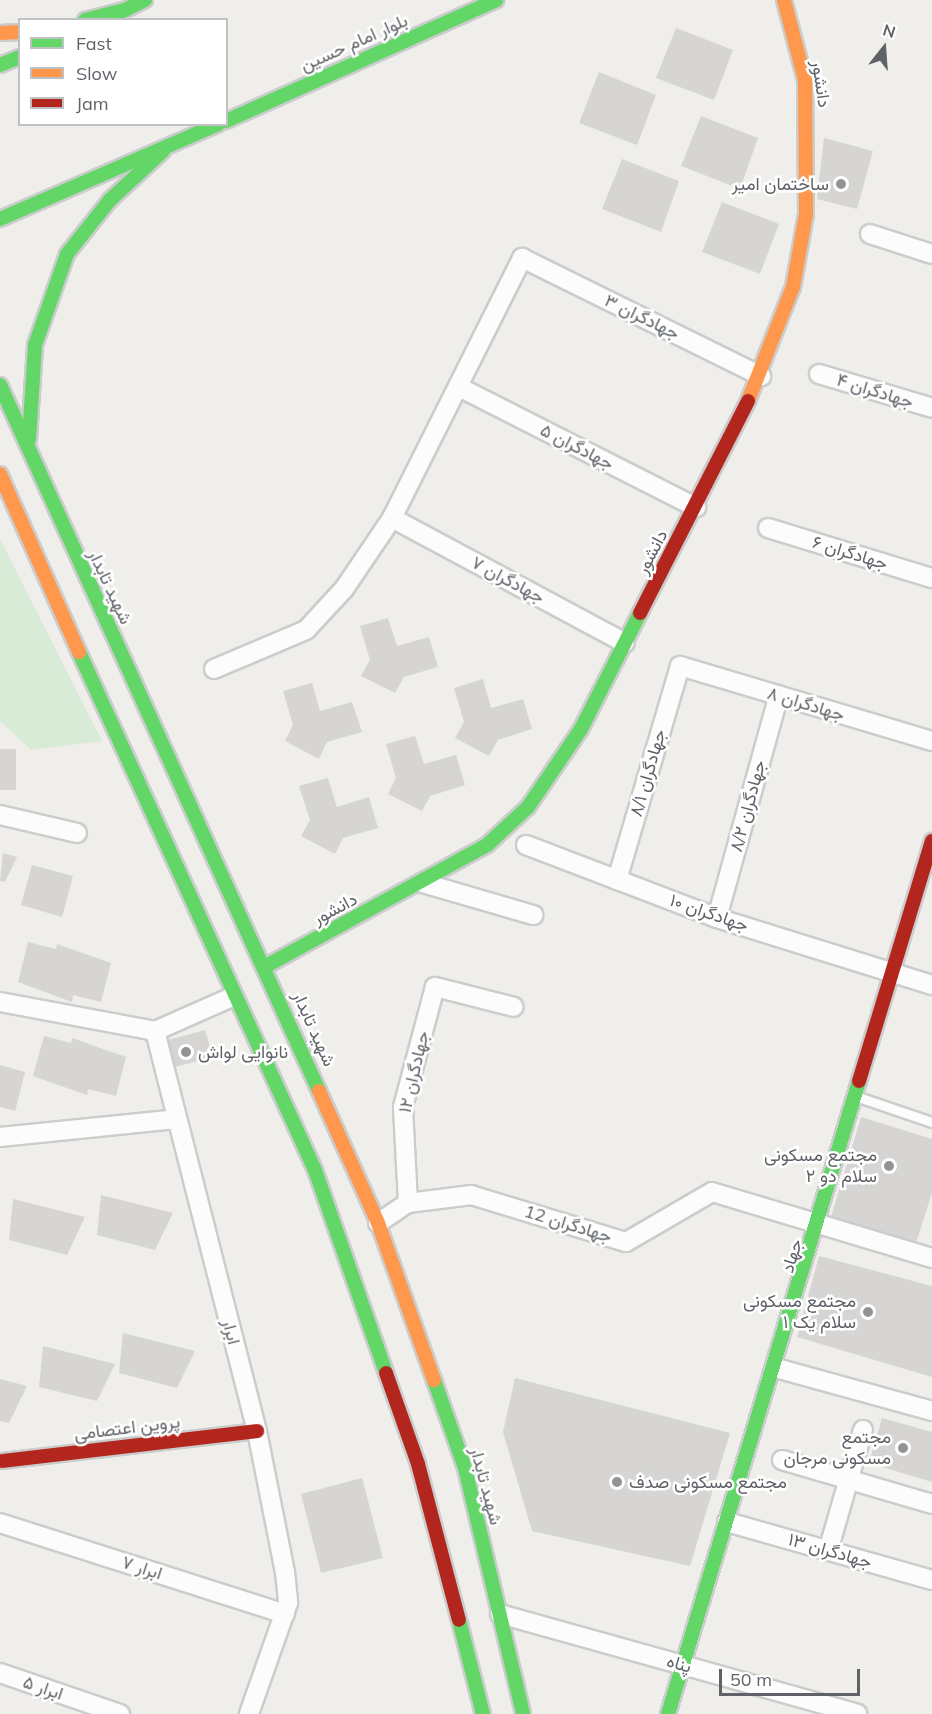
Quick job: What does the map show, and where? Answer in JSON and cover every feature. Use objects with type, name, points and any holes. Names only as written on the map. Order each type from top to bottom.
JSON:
[{"type":"main road","points":[[110,18],[145,0]]},
{"type":"main road","name":"بلوار امام حسین","points":[[228,120],[496,0]]},
{"type":"main road","name":"دانشور","points":[[266,966],[423,883],[487,845],[528,807],[581,729],[761,376],[793,287],[808,190],[805,80],[784,0]]},
{"type":"main road","points":[[92,18],[130,9]]},
{"type":"main road","points":[[0,33],[18,32]]},
{"type":"main road","points":[[0,66],[18,58]]},
{"type":"main road","points":[[0,219],[214,126]]},
{"type":"main road","points":[[30,454],[31,369],[54,284],[86,227],[166,148]]},
{"type":"main road","name":"شهید تابدار","points":[[0,385],[30,454],[126,706],[232,997],[315,1170],[383,1351],[418,1464],[483,1714]]},
{"type":"main road","name":"شهید تابدار","points":[[0,474],[266,966],[378,1222],[465,1468],[523,1714]]},
{"type":"main road","name":"جهاد","points":[[668,1714],[821,1224],[932,841]]},
{"type":"main road","name":"پروین اعتصامی","points":[[1,1463],[257,1431]]},
{"type":"street","points":[[870,234],[932,254]]},
{"type":"street","name":"جهادگران ۳","points":[[459,387],[522,258],[761,376]]},
{"type":"street","name":"جهادگران ۴","points":[[819,374],[932,408]]},
{"type":"street","points":[[214,669],[306,630],[344,589],[392,518],[459,387]]},
{"type":"street","name":"جهادگران ۵","points":[[459,387],[696,507]]},
{"type":"street","name":"جهادگران ۷","points":[[392,518],[625,643]]},
{"type":"street","name":"جهادگران ۶","points":[[768,528],[932,578]]},
{"type":"street","name":"جهادگران ۸","points":[[680,666],[932,741]]},
{"type":"street","name":"جهادگران ۸/۱","points":[[617,880],[680,666]]},
{"type":"street","name":"جهادگران ۸/۲","points":[[717,918],[778,695]]},
{"type":"street","points":[[0,816],[76,833]]},
{"type":"street","name":"جهادگران ۱۰","points":[[526,845],[717,918],[932,985]]},
{"type":"street","points":[[423,883],[533,915]]},
{"type":"street","name":"جهادگران ۱۲","points":[[408,1203],[403,1107],[435,987],[514,1007]]},
{"type":"street","points":[[0,1002],[155,1031],[232,997]]},
{"type":"street","name":"ابرار","points":[[155,1031],[257,1431],[285,1572],[285,1614],[249,1714]]},
{"type":"street","points":[[0,1137],[176,1119]]},
{"type":"street","name":"جهادگران 12","points":[[408,1203],[471,1195],[626,1242],[712,1192],[932,1258]]},
{"type":"street","points":[[378,1222],[408,1203]]},
{"type":"street","points":[[776,1368],[932,1411]]},
{"type":"street","points":[[828,1551],[863,1430]]},
{"type":"street","points":[[782,1460],[932,1504]]},
{"type":"street","name":"ابرار ۷","points":[[0,1522],[285,1614]]},
{"type":"street","name":"جهادگران ۱۳","points":[[727,1522],[932,1580]]},
{"type":"street","name":"پناه","points":[[500,1614],[857,1714]]},
{"type":"street","name":"ابرار ۵","points":[[0,1673],[120,1714]]},
{"type":"lane","points":[[858,1097],[932,1122]]},
{"type":"green space","points":[[0,539],[102,741],[31,750],[0,721]]},
{"type":"building","points":[[676,28],[733,50],[714,100],[656,78]]},
{"type":"building","points":[[599,72],[656,95],[637,145],[579,123]]},
{"type":"building","points":[[701,116],[758,138],[740,189],[681,166]]},
{"type":"building","name":"ساختمان امیر","points":[[824,138],[873,151],[857,209],[817,199]]},
{"type":"building","points":[[622,159],[679,181],[661,232],[602,209]]},
{"type":"building","points":[[722,202],[779,224],[760,274],[702,252]]},
{"type":"building","points":[[388,618],[397,646],[429,637],[438,667],[404,677],[395,693],[361,676],[370,660],[360,626]]},
{"type":"building","points":[[483,679],[491,708],[523,699],[532,729],[498,740],[489,756],[455,738],[464,722],[454,688]]},
{"type":"building","points":[[312,683],[320,711],[352,702],[362,732],[327,742],[319,759],[285,741],[293,725],[283,691]]},
{"type":"building","points":[[415,736],[424,764],[456,755],[465,785],[430,796],[422,811],[388,794],[396,778],[386,744]]},
{"type":"building","points":[[0,749],[16,749],[16,790],[0,790]]},
{"type":"building","points":[[328,778],[337,807],[369,797],[378,828],[343,838],[335,854],[301,836],[310,820],[299,786]]},
{"type":"building","points":[[3,853],[17,857],[5,882],[0,881]]},
{"type":"building","points":[[32,865],[73,876],[62,917],[21,905]]},
{"type":"building","points":[[28,942],[56,949],[57,944],[111,963],[101,1002],[73,995],[72,1002],[18,982]]},
{"type":"building","points":[[205,1030],[213,1057],[175,1067],[168,1040]]},
{"type":"building","points":[[44,1036],[71,1043],[72,1038],[126,1057],[116,1096],[88,1089],[87,1095],[33,1076]]},
{"type":"building","points":[[0,1065],[25,1072],[15,1111],[0,1107]]},
{"type":"building","name":"مجتمع مسکونی سلام دو ۲","points":[[861,1117],[932,1139],[932,1193],[916,1243],[830,1220]]},
{"type":"building","points":[[101,1195],[173,1213],[155,1250],[97,1235]]},
{"type":"building","points":[[13,1199],[85,1217],[67,1255],[9,1240]]},
{"type":"building","name":"مجتمع مسکونی سلام یک ۱","points":[[819,1256],[932,1286],[932,1377],[797,1337]]},
{"type":"building","points":[[123,1333],[195,1351],[177,1388],[119,1373]]},
{"type":"building","points":[[43,1346],[115,1364],[97,1401],[39,1387]]},
{"type":"building","name":"مجتمع مسکونی صدف","points":[[515,1378],[730,1433],[690,1566],[532,1531],[503,1432]]},
{"type":"building","points":[[0,1379],[27,1386],[9,1423],[0,1421]]},
{"type":"building","name":"مجتمع مسکونی مرجان","points":[[882,1418],[932,1432],[932,1482],[869,1463]]},
{"type":"building","points":[[362,1478],[383,1558],[321,1573],[301,1494]]},
{"type":"traffic: fast","points":[[109,18],[145,0]]},
{"type":"traffic: fast","points":[[228,120],[496,0]]},
{"type":"traffic: fast","points":[[93,18],[124,10]]},
{"type":"traffic: fast","points":[[0,65],[18,58]]},
{"type":"traffic: fast","points":[[0,219],[213,126]]},
{"type":"traffic: fast","points":[[29,439],[35,345],[67,254],[110,200],[163,151]]},
{"type":"traffic: fast","points":[[0,385],[319,1091]]},
{"type":"traffic: fast","points":[[266,966],[487,845],[528,807],[581,729],[640,613]]},
{"type":"traffic: fast","points":[[79,652],[315,1170],[386,1373]]},
{"type":"traffic: fast","points":[[668,1714],[859,1081]]},
{"type":"traffic: fast","points":[[434,1380],[465,1468],[523,1714]]},
{"type":"traffic: fast","points":[[459,1620],[483,1714]]},
{"type":"traffic: slow","points":[[748,401],[793,287],[806,214],[805,80],[784,0]]},
{"type":"traffic: slow","points":[[0,33],[18,32]]},
{"type":"traffic: slow","points":[[0,474],[79,652]]},
{"type":"traffic: slow","points":[[319,1091],[378,1223],[434,1380]]},
{"type":"traffic: jam","points":[[640,613],[748,401]]},
{"type":"traffic: jam","points":[[859,1081],[932,841]]},
{"type":"traffic: jam","points":[[386,1373],[418,1464],[459,1620]]},
{"type":"traffic: jam","points":[[2,1461],[257,1431]]},
{"type":"place","name":"ساختمان امیر","points":[[841,184]]},
{"type":"place","name":"نانوایی لواش","points":[[186,1052]]},
{"type":"place","name":"مجتمع مسکونی سلام دو ۲","points":[[889,1166]]},
{"type":"place","name":"مجتمع مسکونی سلام یک ۱","points":[[868,1312]]},
{"type":"place","name":"مجتمع مسکونی مرجان","points":[[903,1448]]},
{"type":"place","name":"مجتمع مسکونی صدف","points":[[617,1482]]}]
